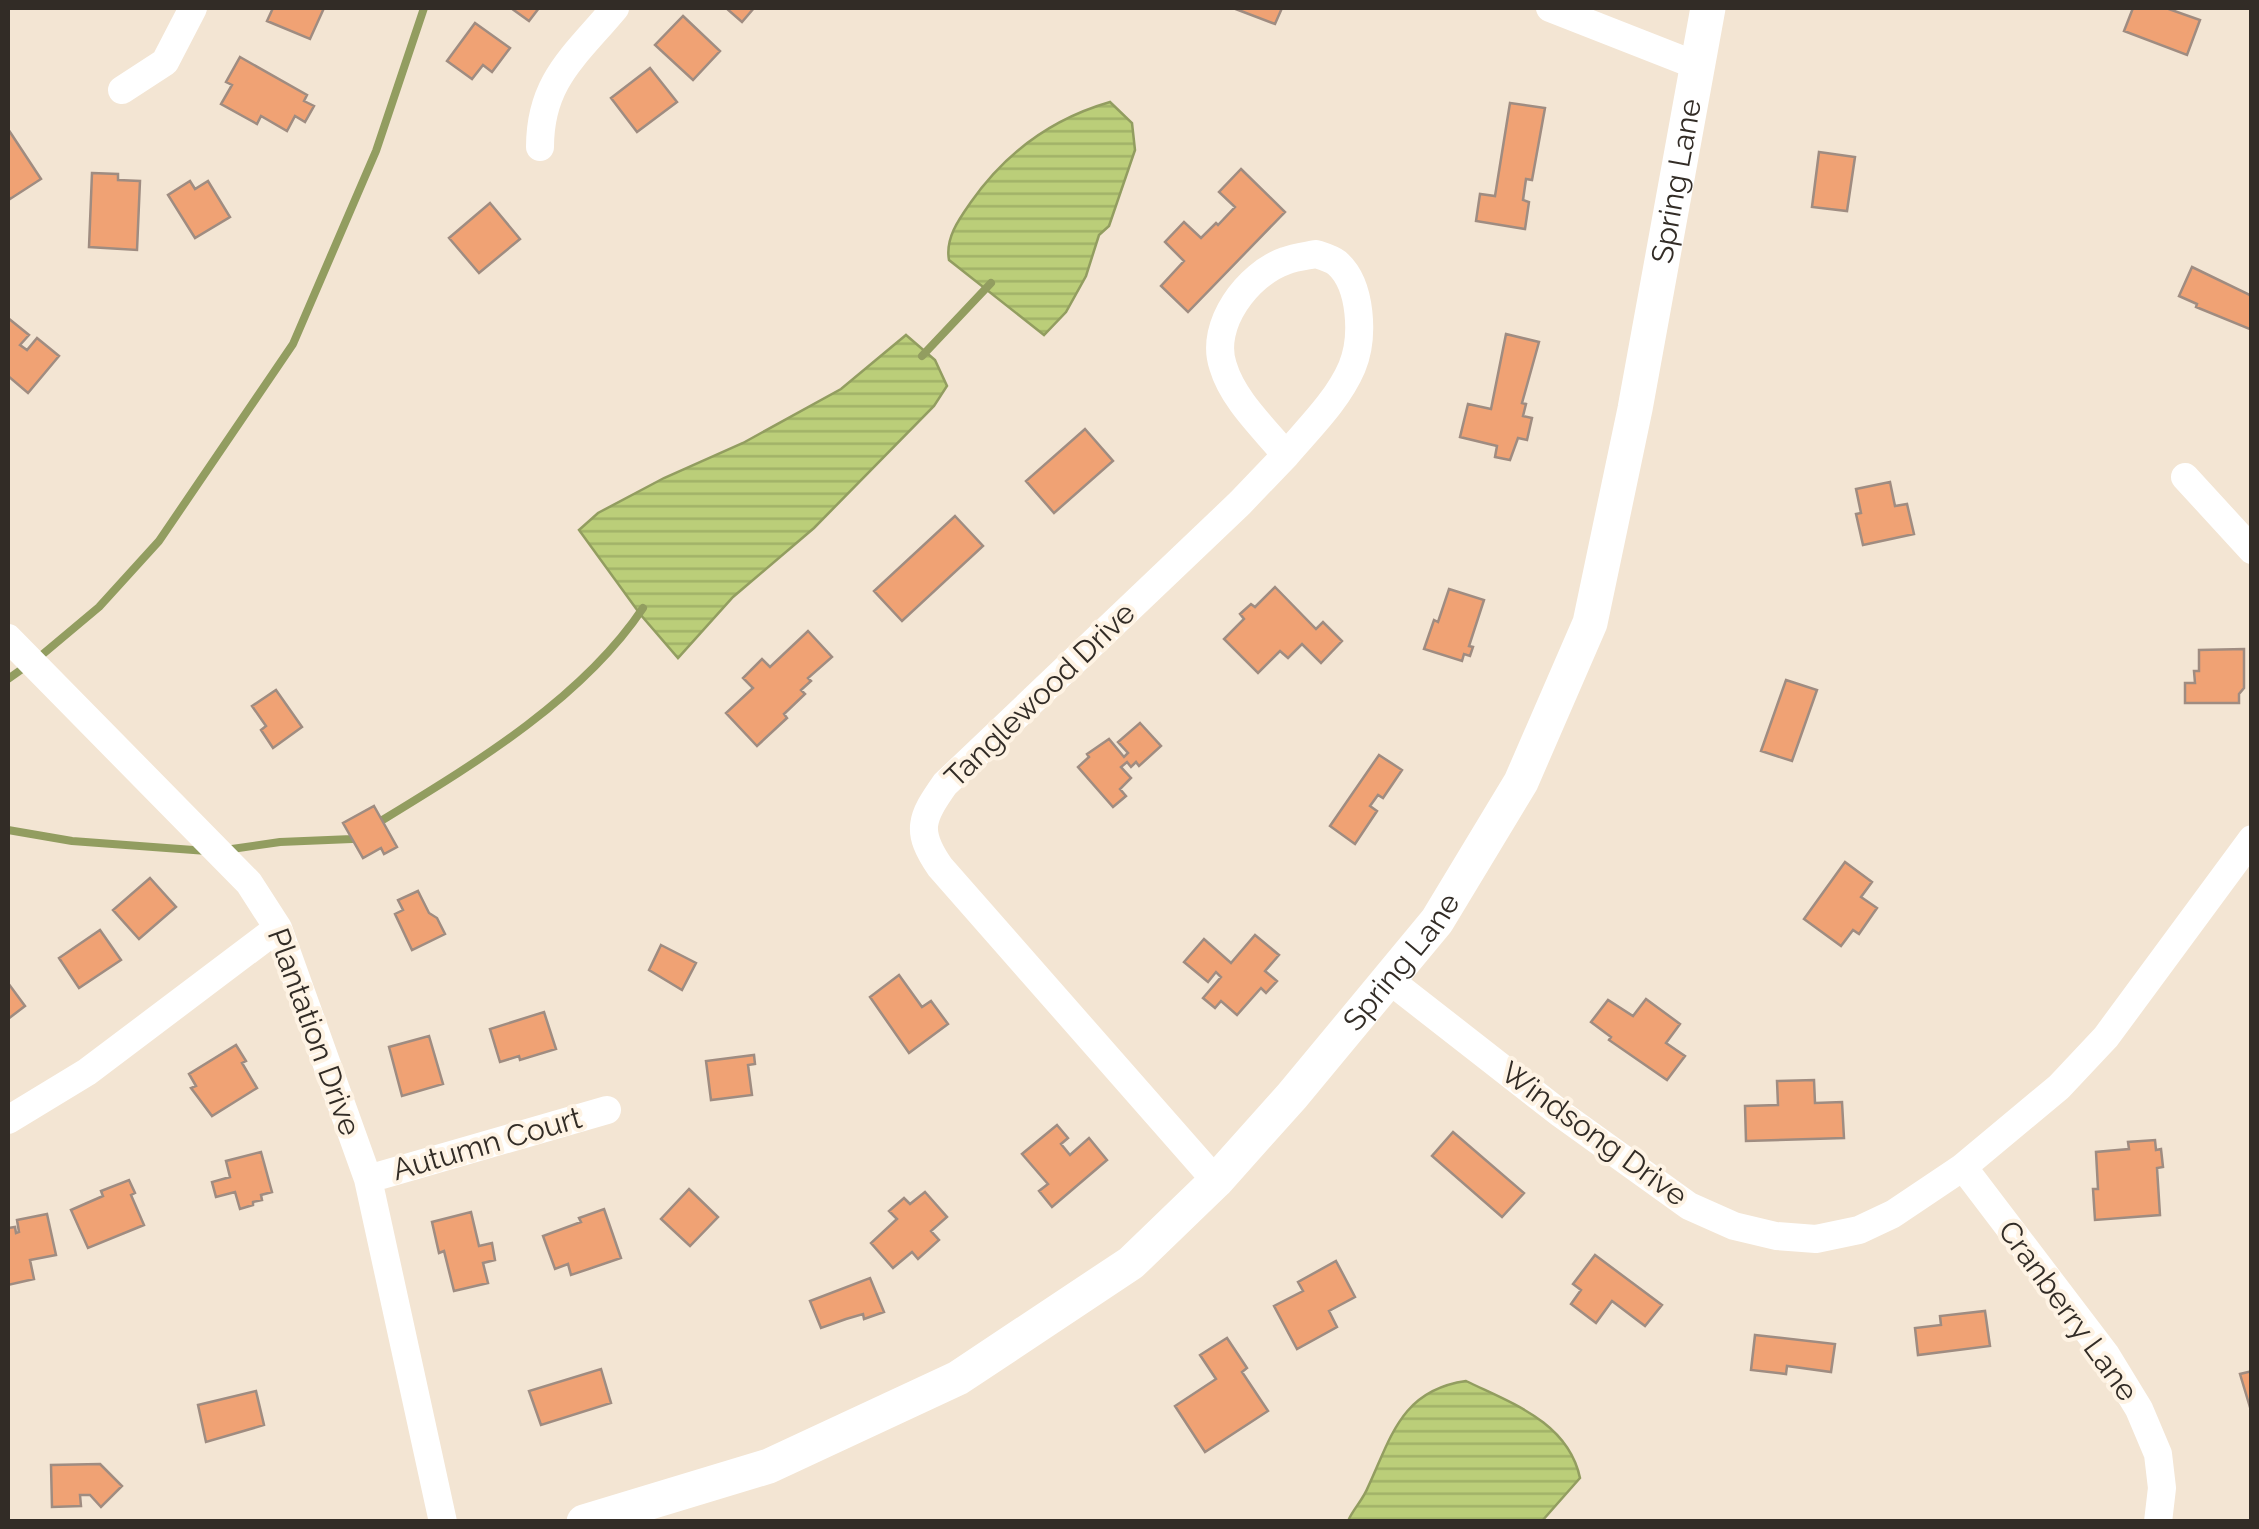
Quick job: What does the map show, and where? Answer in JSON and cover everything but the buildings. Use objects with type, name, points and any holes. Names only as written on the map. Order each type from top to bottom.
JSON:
[{"type":"street","points":[[122,90],[165,62],[193,8]]},
{"type":"street","points":[[540,147],[540,121],[551,85],[615,8]]},
{"type":"street","points":[[1550,8],[1698,66]]},
{"type":"street","name":"Spring Lane","points":[[584,1522],[769,1466],[958,1378],[1131,1263],[1216,1181],[1437,921],[1521,782],[1590,623],[1635,409],[1708,8]]},
{"type":"street","name":"Tanglewood Drive","points":[[1216,1181],[940,867],[925,846],[922,827],[930,804],[945,784],[1240,504],[1286,455],[1330,403],[1353,365],[1360,317],[1356,294],[1337,263],[1316,254],[1283,261],[1254,279],[1233,305],[1221,336],[1222,364],[1240,398],[1286,455]]},
{"type":"street","points":[[2185,476],[2252,550]]},
{"type":"street","name":"Plantation Drive","points":[[8,638],[248,882],[278,928],[368,1178],[443,1522]]},
{"type":"street","name":"Windsong Drive","points":[[1388,979],[1561,1114],[1689,1206],[1734,1226],[1776,1236],[1816,1239],[1858,1230],[1892,1214],[1963,1166],[2058,1087],[2106,1037],[2252,838]]},
{"type":"street","points":[[8,1120],[87,1072],[278,928]]},
{"type":"street","name":"Autumn Court","points":[[368,1178],[607,1110]]},
{"type":"street","name":"Cranberry Lane","points":[[1963,1166],[2106,1355],[2139,1409],[2158,1454],[2162,1488],[2158,1522]]},
{"type":"shaded area","points":[[1110,102],[1132,123],[1135,150],[1109,226],[1099,235],[1086,276],[1066,312],[1044,335],[949,260],[951,236],[985,184],[1015,153],[1049,128]]},
{"type":"shaded area","points":[[906,335],[935,360],[947,386],[934,406],[814,528],[733,597],[678,658],[640,614],[579,530],[598,513],[743,443],[841,389]]},
{"type":"shaded area","points":[[1466,1381],[1551,1428],[1574,1459],[1580,1478],[1542,1521],[1348,1521],[1401,1419],[1426,1394]]},
{"type":"waterway","points":[[37,659],[99,607],[159,541],[293,344],[376,151],[424,8]]},
{"type":"waterway","points":[[922,356],[991,283]]},
{"type":"waterway","points":[[376,824],[485,755],[556,702],[618,642],[643,608]]},
{"type":"waterway","points":[[8,679],[25,667]]},
{"type":"waterway","points":[[8,830],[72,841],[207,851]]},
{"type":"waterway","points":[[225,850],[280,842],[352,839],[360,834]]}]
